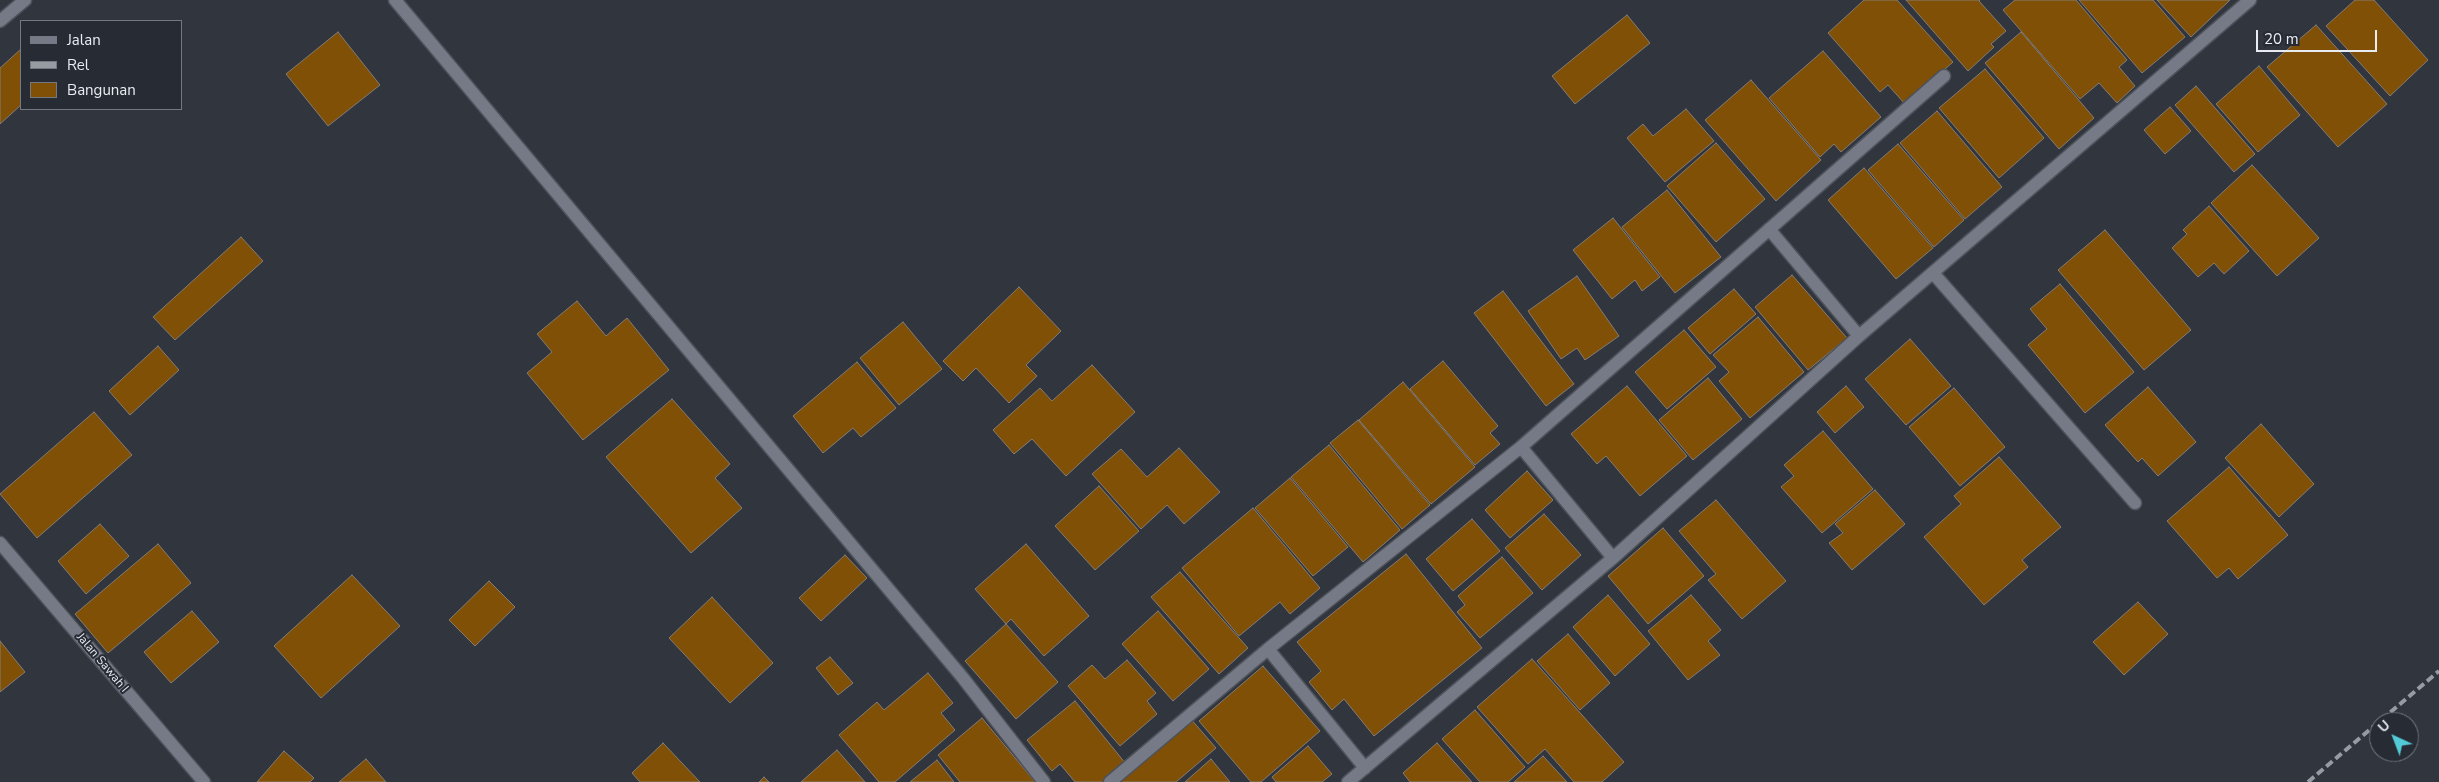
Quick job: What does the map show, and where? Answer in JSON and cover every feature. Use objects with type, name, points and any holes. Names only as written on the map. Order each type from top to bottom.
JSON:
[{"type":"street","points":[[0,21],[25,0]]},
{"type":"street","points":[[394,0],[963,678],[1044,782]]},
{"type":"street","points":[[1348,782],[1613,558],[1859,336],[2250,0]]},
{"type":"street","points":[[1110,782],[1268,649],[1522,447],[1944,76]]},
{"type":"street","points":[[1769,229],[1859,336]]},
{"type":"street","points":[[1933,272],[2135,503]]},
{"type":"street","points":[[1522,447],[1613,558]]},
{"type":"street","name":"Jalan Sawah I","points":[[0,543],[204,782]]},
{"type":"street","points":[[1268,649],[1365,768]]},
{"type":"building","points":[[1864,0],[1897,0],[1953,62],[1905,104],[1888,85],[1880,92],[1828,33]]},
{"type":"building","points":[[1906,0],[1980,0],[2006,31],[1991,44],[1994,47],[1968,71]]},
{"type":"building","points":[[2015,0],[2076,0],[2127,60],[2119,67],[2135,86],[2117,103],[2099,83],[2080,99],[2003,10]]},
{"type":"building","points":[[2079,0],[2153,0],[2185,37],[2142,73]]},
{"type":"building","points":[[2157,0],[2230,0],[2191,37]]},
{"type":"building","points":[[2355,0],[2374,0],[2428,60],[2390,96],[2326,26]]},
{"type":"building","points":[[1627,15],[1650,43],[1575,104],[1552,76]]},
{"type":"building","points":[[2316,25],[2387,104],[2338,147],[2267,67]]},
{"type":"building","points":[[338,32],[380,85],[328,126],[286,74]]},
{"type":"building","points":[[2021,32],[2094,118],[2059,149],[1985,63]]},
{"type":"building","points":[[20,50],[20,106],[0,124],[0,68]]},
{"type":"building","points":[[1823,51],[1881,117],[1841,152],[1834,144],[1820,157],[1769,98]]},
{"type":"building","points":[[2259,66],[2300,115],[2258,152],[2216,104]]},
{"type":"building","points":[[1985,69],[2044,138],[1999,178],[1939,108]]},
{"type":"building","points":[[1751,80],[1821,160],[1776,201],[1705,120]]},
{"type":"building","points":[[2196,86],[2255,154],[2234,172],[2175,105]]},
{"type":"building","points":[[2170,107],[2191,131],[2165,154],[2144,130]]},
{"type":"building","points":[[1686,109],[1714,141],[1665,182],[1627,138],[1643,124],[1653,136]]},
{"type":"building","points":[[1937,111],[2002,187],[1965,219],[1900,143]]},
{"type":"building","points":[[1716,143],[1765,199],[1716,242],[1667,186]]},
{"type":"building","points":[[1898,144],[1964,220],[1934,247],[1868,170]]},
{"type":"building","points":[[2252,165],[2319,238],[2277,276],[2211,203]]},
{"type":"building","points":[[1864,168],[1933,248],[1896,279],[1828,200]]},
{"type":"building","points":[[1667,190],[1721,257],[1675,293],[1622,227]]},
{"type":"building","points":[[2209,206],[2249,251],[2224,274],[2214,263],[2198,277],[2172,248],[2187,234],[2183,230]]},
{"type":"building","points":[[1613,218],[1660,277],[1642,291],[1635,280],[1612,299],[1573,250]]},
{"type":"building","points":[[2105,230],[2191,330],[2144,370],[2058,270]]},
{"type":"building","points":[[241,237],[263,261],[175,340],[153,317]]},
{"type":"building","points":[[1792,275],[1847,338],[1808,370],[1755,307]]},
{"type":"building","points":[[1577,276],[1619,336],[1585,360],[1577,348],[1561,359],[1528,311]]},
{"type":"building","points":[[2060,284],[2134,372],[2085,413],[2028,345],[2047,329],[2030,309]]},
{"type":"building","points":[[1019,287],[1061,331],[1026,365],[1037,376],[1009,403],[976,368],[963,381],[943,361]]},
{"type":"building","points":[[1734,289],[1756,314],[1710,354],[1688,328]]},
{"type":"building","points":[[1503,291],[1574,384],[1546,406],[1474,313]]},
{"type":"building","points":[[577,301],[606,336],[627,318],[669,370],[583,440],[527,373],[552,352],[537,334]]},
{"type":"building","points":[[1758,317],[1804,372],[1750,418],[1719,381],[1729,372],[1713,355]]},
{"type":"building","points":[[903,322],[942,369],[899,405],[860,358]]},
{"type":"building","points":[[1684,330],[1716,367],[1667,409],[1635,372]]},
{"type":"building","points":[[1910,339],[1951,386],[1906,425],[1865,379]]},
{"type":"building","points":[[158,346],[179,370],[130,415],[109,391]]},
{"type":"building","points":[[1443,361],[1498,426],[1490,433],[1500,444],[1475,465],[1410,389]]},
{"type":"building","points":[[857,362],[896,408],[861,437],[853,428],[823,453],[793,416]]},
{"type":"building","points":[[1092,365],[1135,412],[1066,476],[1032,439],[1014,454],[993,430],[1040,388],[1052,401]]},
{"type":"building","points":[[1708,378],[1742,419],[1693,460],[1659,420]]},
{"type":"building","points":[[1403,382],[1475,467],[1431,504],[1359,420]]},
{"type":"building","points":[[1627,386],[1687,456],[1640,496],[1606,456],[1597,464],[1571,434]]},
{"type":"building","points":[[1846,386],[1864,407],[1835,433],[1817,412]]},
{"type":"building","points":[[2148,387],[2196,442],[2158,476],[2142,458],[2138,462],[2105,425]]},
{"type":"building","points":[[1954,388],[2005,447],[1960,486],[1909,427]]},
{"type":"building","points":[[672,399],[730,464],[715,478],[742,508],[691,553],[606,457]]},
{"type":"building","points":[[94,412],[132,455],[37,538],[0,494]]},
{"type":"building","points":[[1358,420],[1430,505],[1402,529],[1330,443]]},
{"type":"building","points":[[2261,424],[2314,484],[2279,517],[2225,458]]},
{"type":"building","points":[[1823,431],[1873,489],[1822,533],[1781,487],[1794,476],[1784,465]]},
{"type":"building","points":[[1329,445],[1400,530],[1363,562],[1291,477]]},
{"type":"building","points":[[1179,448],[1220,492],[1184,524],[1167,505],[1141,529],[1092,474],[1121,449],[1147,477]]},
{"type":"building","points":[[1999,457],[2061,527],[2022,560],[2028,567],[1984,605],[1924,537],[1961,504],[1954,496]]},
{"type":"building","points":[[2229,467],[2288,535],[2238,579],[2229,568],[2217,578],[2167,521]]},
{"type":"building","points":[[1527,471],[1553,500],[1510,538],[1485,510]]},
{"type":"building","points":[[1290,478],[1348,547],[1313,576],[1255,508]]},
{"type":"building","points":[[1099,486],[1139,531],[1095,570],[1055,526]]},
{"type":"building","points":[[1875,490],[1905,524],[1852,570],[1829,543],[1843,533],[1835,524]]},
{"type":"building","points":[[1716,500],[1786,581],[1742,619],[1708,580],[1716,574],[1679,531]]},
{"type":"building","points":[[1253,508],[1320,588],[1290,614],[1280,602],[1239,636],[1182,568]]},
{"type":"building","points":[[1544,514],[1581,555],[1542,590],[1505,548]]},
{"type":"building","points":[[1472,519],[1500,551],[1453,591],[1426,559]]},
{"type":"building","points":[[100,524],[129,556],[86,594],[58,561]]},
{"type":"building","points":[[1663,528],[1704,576],[1648,624],[1608,576]]},
{"type":"building","points":[[158,544],[191,583],[108,653],[75,614]]},
{"type":"building","points":[[1026,544],[1089,616],[1044,656],[1011,619],[1006,624],[975,589]]},
{"type":"building","points":[[1406,554],[1482,648],[1374,736],[1344,699],[1332,710],[1309,682],[1321,671],[1297,642]]},
{"type":"building","points":[[845,555],[867,578],[821,621],[799,598]]},
{"type":"building","points":[[1502,557],[1533,593],[1480,638],[1457,612],[1465,605],[1458,596]]},
{"type":"building","points":[[1180,572],[1248,648],[1219,674],[1151,597]]},
{"type":"building","points":[[352,575],[400,626],[321,698],[274,646]]},
{"type":"building","points":[[489,581],[515,607],[475,646],[449,620]]},
{"type":"building","points":[[1608,595],[1650,644],[1615,676],[1573,627]]},
{"type":"building","points":[[1691,595],[1721,630],[1708,641],[1720,655],[1688,680],[1648,631]]},
{"type":"building","points":[[712,597],[773,663],[730,703],[669,638]]},
{"type":"building","points":[[2138,602],[2168,634],[2124,675],[2093,642]]},
{"type":"building","points":[[192,611],[219,642],[171,683],[144,652]]},
{"type":"building","points":[[1158,611],[1209,669],[1173,701],[1122,644]]},
{"type":"building","points":[[1006,624],[1058,682],[1016,719],[965,661]]},
{"type":"building","points":[[1568,634],[1610,683],[1580,710],[1537,661]]},
{"type":"building","points":[[0,641],[25,672],[0,692]]},
{"type":"building","points":[[830,657],[853,683],[838,695],[816,668]]},
{"type":"building","points":[[1532,659],[1624,762],[1602,782],[1574,782],[1545,749],[1528,764],[1477,707]]},
{"type":"building","points":[[1127,660],[1156,693],[1147,701],[1157,714],[1120,746],[1068,686],[1092,665],[1105,679]]},
{"type":"building","points":[[1263,666],[1320,731],[1261,782],[1251,782],[1199,721]]},
{"type":"building","points":[[928,673],[953,703],[941,713],[955,730],[895,782],[879,782],[839,735],[877,702],[884,710]]},
{"type":"building","points":[[1075,701],[1126,764],[1104,782],[1075,782],[1060,764],[1052,771],[1027,740]]},
{"type":"building","points":[[1475,710],[1525,767],[1508,782],[1480,782],[1442,739]]},
{"type":"building","points":[[982,718],[1035,782],[960,782],[938,755]]},
{"type":"building","points":[[1190,718],[1216,748],[1176,782],[1116,782]]},
{"type":"building","points":[[663,743],[700,782],[640,782],[632,773]]},
{"type":"building","points":[[1437,743],[1472,782],[1410,782],[1403,773]]},
{"type":"building","points":[[1308,746],[1332,774],[1322,782],[1276,782],[1272,777]]},
{"type":"building","points":[[837,750],[865,782],[801,782]]},
{"type":"building","points":[[284,751],[314,778],[310,782],[257,782]]},
{"type":"building","points":[[1543,756],[1567,782],[1514,782]]},
{"type":"building","points":[[366,759],[386,782],[339,782]]},
{"type":"building","points":[[1211,759],[1230,782],[1185,782]]},
{"type":"building","points":[[937,760],[954,782],[910,782]]},
{"type":"building","points":[[764,777],[769,782],[759,782]]},
{"type":"railway","points":[[2308,782],[2439,671]]}]
